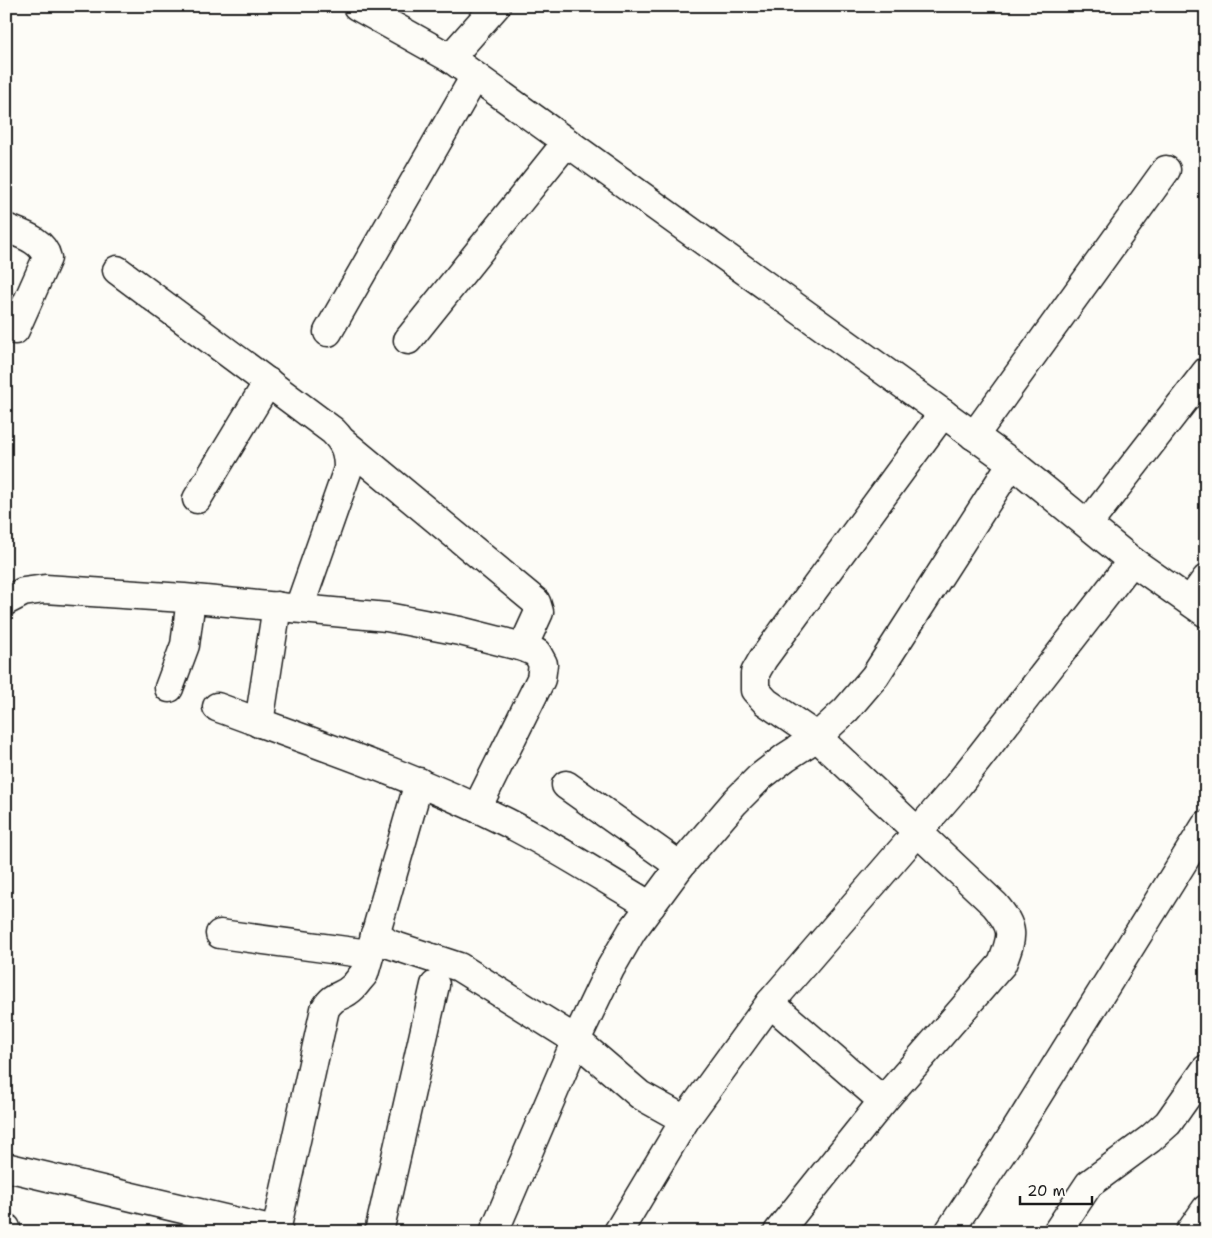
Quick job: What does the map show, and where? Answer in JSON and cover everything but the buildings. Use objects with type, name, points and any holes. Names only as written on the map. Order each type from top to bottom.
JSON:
[{"type":"street","points":[[357,6],[450,58],[474,78],[1012,463],[1132,561],[1198,607],[1206,579]]},
{"type":"street","points":[[450,58],[496,6]]},
{"type":"street","points":[[328,332],[474,78]]},
{"type":"street","points":[[408,340],[566,143]]},
{"type":"street","points":[[974,436],[1166,170]]},
{"type":"street","points":[[6,228],[40,243],[45,250],[47,258],[15,330]]},
{"type":"street","points":[[117,270],[333,431],[536,602],[539,612],[523,647]]},
{"type":"street","points":[[1088,524],[1206,372]]},
{"type":"street","points":[[197,499],[268,382]]},
{"type":"street","points":[[778,1232],[883,1101],[1002,964],[1011,941],[1008,921],[995,905],[817,737],[766,702],[756,690],[755,673],[943,413]]},
{"type":"street","points":[[259,722],[288,607],[348,469],[348,456],[344,442]]},
{"type":"street","points":[[494,1232],[576,1040],[610,969],[632,931],[680,866],[735,802],[760,776],[786,756],[817,737],[846,710],[875,676],[1012,463]]},
{"type":"street","points":[[618,1232],[685,1120],[770,1003],[958,784],[1132,561]]},
{"type":"street","points":[[6,601],[23,592],[45,589],[288,607],[387,617],[460,631],[523,647],[536,653],[543,664],[541,679],[477,808]]},
{"type":"street","points":[[169,688],[185,645],[191,599]]},
{"type":"street","points":[[217,707],[419,782],[477,808],[509,823],[651,906]]},
{"type":"street","points":[[6,1167],[277,1231],[325,1009],[332,998],[344,994],[354,987],[364,974],[419,782]]},
{"type":"street","points":[[566,784],[680,866]]},
{"type":"street","points":[[950,1232],[1006,1146],[1206,825]]},
{"type":"street","points":[[220,934],[389,944],[459,967],[576,1040],[640,1095],[685,1120]]},
{"type":"street","points":[[379,1232],[435,985]]},
{"type":"street","points":[[770,1003],[883,1101]]},
{"type":"street","points":[[1057,1232],[1089,1184],[1150,1139],[1168,1123],[1206,1069]]},
{"type":"street","points":[[1190,1232],[1206,1209]]}]
